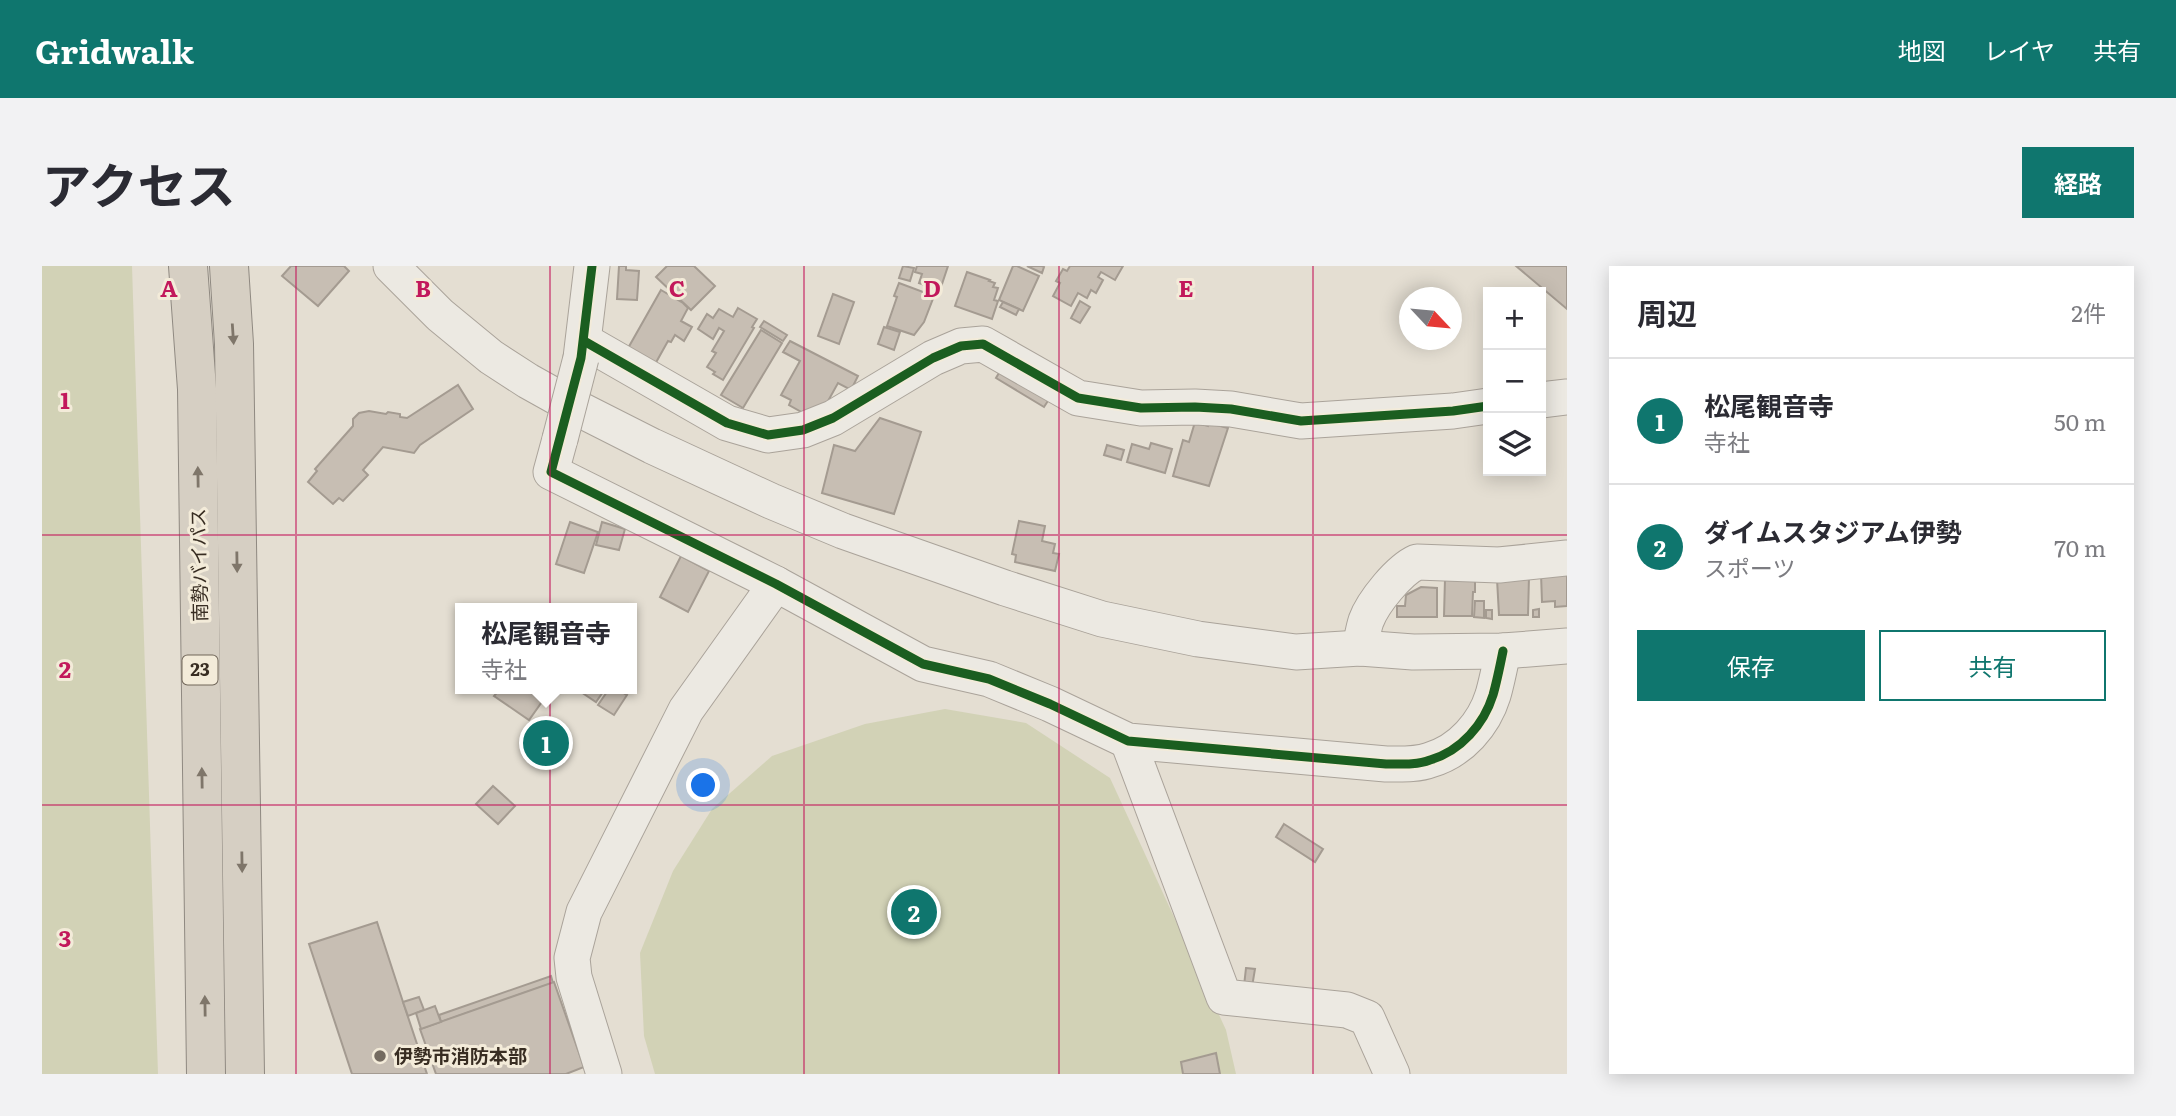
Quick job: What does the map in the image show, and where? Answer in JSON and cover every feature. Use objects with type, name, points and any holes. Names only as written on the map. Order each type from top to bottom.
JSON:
[{"type":"highway","name":"南勢バイパス","points":[[188,266],[197,389],[206,1074]]},
{"type":"highway","name":"南勢バイパス","points":[[229,266],[234,344],[244,1074]]},
{"type":"street","points":[[391,266],[440,315],[491,357],[528,381],[652,446],[771,501],[843,531],[993,584],[1102,619],[1198,639],[1296,652],[1360,649],[1413,652],[1503,651],[1567,646]]},
{"type":"street","points":[[592,266],[582,350],[551,472],[776,584],[923,664],[989,679],[1128,741],[1408,764],[1430,760],[1450,751],[1469,737],[1484,718],[1493,695],[1503,651]]},
{"type":"street","points":[[582,350],[727,423],[768,435],[803,430],[833,418],[933,358],[961,346],[983,344],[1078,398],[1141,408],[1231,409],[1301,421],[1483,407]]},
{"type":"street","points":[[1546,399],[1567,397]]},
{"type":"street","points":[[1360,649],[1367,619],[1381,594],[1410,565],[1417,562],[1499,565],[1567,558]]},
{"type":"street","points":[[604,1074],[574,977],[572,958],[584,912],[686,710],[776,584]]},
{"type":"street","points":[[1128,741],[1224,997],[1346,1010],[1367,1018],[1392,1074]]},
{"type":"green space","points":[[42,266],[132,266],[158,1074],[42,1074]]},
{"type":"green space","points":[[945,709],[1026,723],[1110,778],[1226,1030],[1236,1074],[655,1074],[644,1036],[640,953],[673,871],[712,809],[772,756],[865,724]]},
{"type":"building","points":[[291,266],[344,266],[349,271],[318,306],[282,276]]},
{"type":"building","points":[[619,266],[626,266],[626,270],[639,271],[637,300],[617,299]]},
{"type":"building","points":[[667,266],[694,266],[715,286],[691,310],[656,277]]},
{"type":"building","points":[[903,266],[914,268],[910,281],[899,278]]},
{"type":"building","points":[[917,266],[948,266],[940,290],[919,283],[922,274],[915,272]]},
{"type":"building","points":[[1013,266],[1039,276],[1023,311],[999,300]]},
{"type":"building","points":[[1027,266],[1042,266],[1044,267],[1042,273]]},
{"type":"building","points":[[1070,266],[1123,266],[1115,280],[1101,272],[1098,277],[1103,280],[1096,293],[1091,290],[1087,298],[1078,293],[1071,306],[1053,296],[1060,283],[1056,281],[1063,269],[1067,271]]},
{"type":"building","points":[[1516,266],[1567,266],[1567,309],[1546,291],[1546,287],[1541,287]]},
{"type":"building","points":[[967,272],[990,280],[995,283],[993,287],[998,288],[994,300],[998,301],[992,319],[955,306]]},
{"type":"building","points":[[899,283],[934,296],[924,322],[914,335],[887,326]]},
{"type":"building","points":[[661,290],[688,308],[681,321],[692,327],[684,341],[675,335],[671,342],[668,341],[654,366],[627,350]]},
{"type":"building","points":[[833,294],[854,302],[839,344],[818,336]]},
{"type":"building","points":[[1080,301],[1090,307],[1080,323],[1071,318]]},
{"type":"building","points":[[1003,302],[1019,309],[1016,315],[1000,307]]},
{"type":"building","points":[[738,308],[757,319],[723,380],[707,367],[716,353],[712,351],[724,331],[719,328],[713,339],[698,329],[707,314],[713,318],[719,309],[733,317]]},
{"type":"building","points":[[764,321],[787,335],[783,341],[760,327]]},
{"type":"building","points":[[884,327],[900,332],[894,350],[878,344]]},
{"type":"building","points":[[761,330],[782,343],[743,408],[721,395]]},
{"type":"building","points":[[790,341],[858,376],[851,390],[838,383],[823,410],[805,414],[789,405],[791,400],[781,395],[800,361],[783,352]]},
{"type":"building","points":[[1005,363],[1053,393],[1044,407],[996,378]]},
{"type":"building","points":[[458,385],[473,409],[420,445],[414,453],[383,447],[363,470],[368,475],[343,501],[339,498],[333,504],[308,482],[317,471],[315,469],[353,426],[353,419],[359,413],[388,412],[407,418]]},
{"type":"building","points":[[880,418],[921,432],[894,514],[822,493],[834,445],[855,451]]},
{"type":"building","points":[[1195,422],[1228,428],[1209,486],[1173,476],[1183,440],[1189,442]]},
{"type":"building","points":[[1151,443],[1172,449],[1165,473],[1127,462],[1132,444],[1149,449]]},
{"type":"building","points":[[1107,445],[1124,450],[1121,460],[1104,455]]},
{"type":"building","points":[[1019,521],[1045,526],[1042,541],[1055,544],[1053,553],[1059,554],[1055,571],[1015,562],[1016,555],[1012,554]]},
{"type":"building","points":[[570,522],[598,532],[584,573],[556,564]]},
{"type":"building","points":[[602,522],[625,529],[619,550],[596,545]]},
{"type":"building","points":[[681,556],[709,571],[688,612],[660,597]]},
{"type":"building","points":[[1567,573],[1567,606],[1555,607],[1555,601],[1542,602],[1541,574]]},
{"type":"building","points":[[1529,577],[1528,615],[1499,615],[1497,579]]},
{"type":"building","points":[[1445,579],[1475,579],[1472,616],[1444,616]]},
{"type":"building","points":[[1421,587],[1437,588],[1437,617],[1397,617],[1397,606],[1405,606],[1406,595]]},
{"type":"building","points":[[1475,601],[1484,601],[1484,618],[1474,617]]},
{"type":"building","points":[[1539,609],[1539,617],[1533,617],[1533,610]]},
{"type":"building","points":[[1486,610],[1492,610],[1492,619],[1486,618]]},
{"type":"building","points":[[496,694],[547,694],[529,720],[494,696]]},
{"type":"building","points":[[584,694],[602,694],[596,702]]},
{"type":"building","points":[[606,694],[627,695],[614,715],[598,705]]},
{"type":"building","points":[[493,786],[515,806],[498,824],[476,804]]},
{"type":"building","points":[[1284,824],[1323,849],[1315,862],[1276,837]]},
{"type":"building","points":[[377,922],[427,1074],[352,1074],[309,944]]},
{"type":"building","points":[[1246,968],[1255,969],[1252,987],[1244,986]]},
{"type":"building","points":[[551,976],[553,983],[441,1022],[439,1015]]},
{"type":"building","points":[[554,982],[584,1067],[566,1074],[436,1074],[420,1029]]},
{"type":"building","points":[[419,997],[424,1010],[408,1016],[403,1002]]},
{"type":"building","points":[[435,1006],[441,1022],[421,1029],[416,1013]]},
{"type":"building","points":[[1216,1053],[1220,1074],[1183,1074],[1181,1062]]},
{"type":"cycle path","points":[[592,266],[581,358],[551,472],[776,584],[923,664],[989,679],[1128,741],[1403,764],[1425,762],[1441,756],[1470,735],[1489,706],[1503,651]]},
{"type":"cycle path","points":[[584,341],[727,423],[768,435],[803,430],[833,418],[933,358],[961,346],[983,344],[1078,398],[1141,408],[1231,409],[1301,421],[1483,407]]},
{"type":"place","name":"松尾観音寺","points":[[546,743]]},
{"type":"place","name":"ダイムスタジアム伊勢","points":[[914,912]]},
{"type":"place","name":"伊勢市消防本部","points":[[380,1056]]}]
